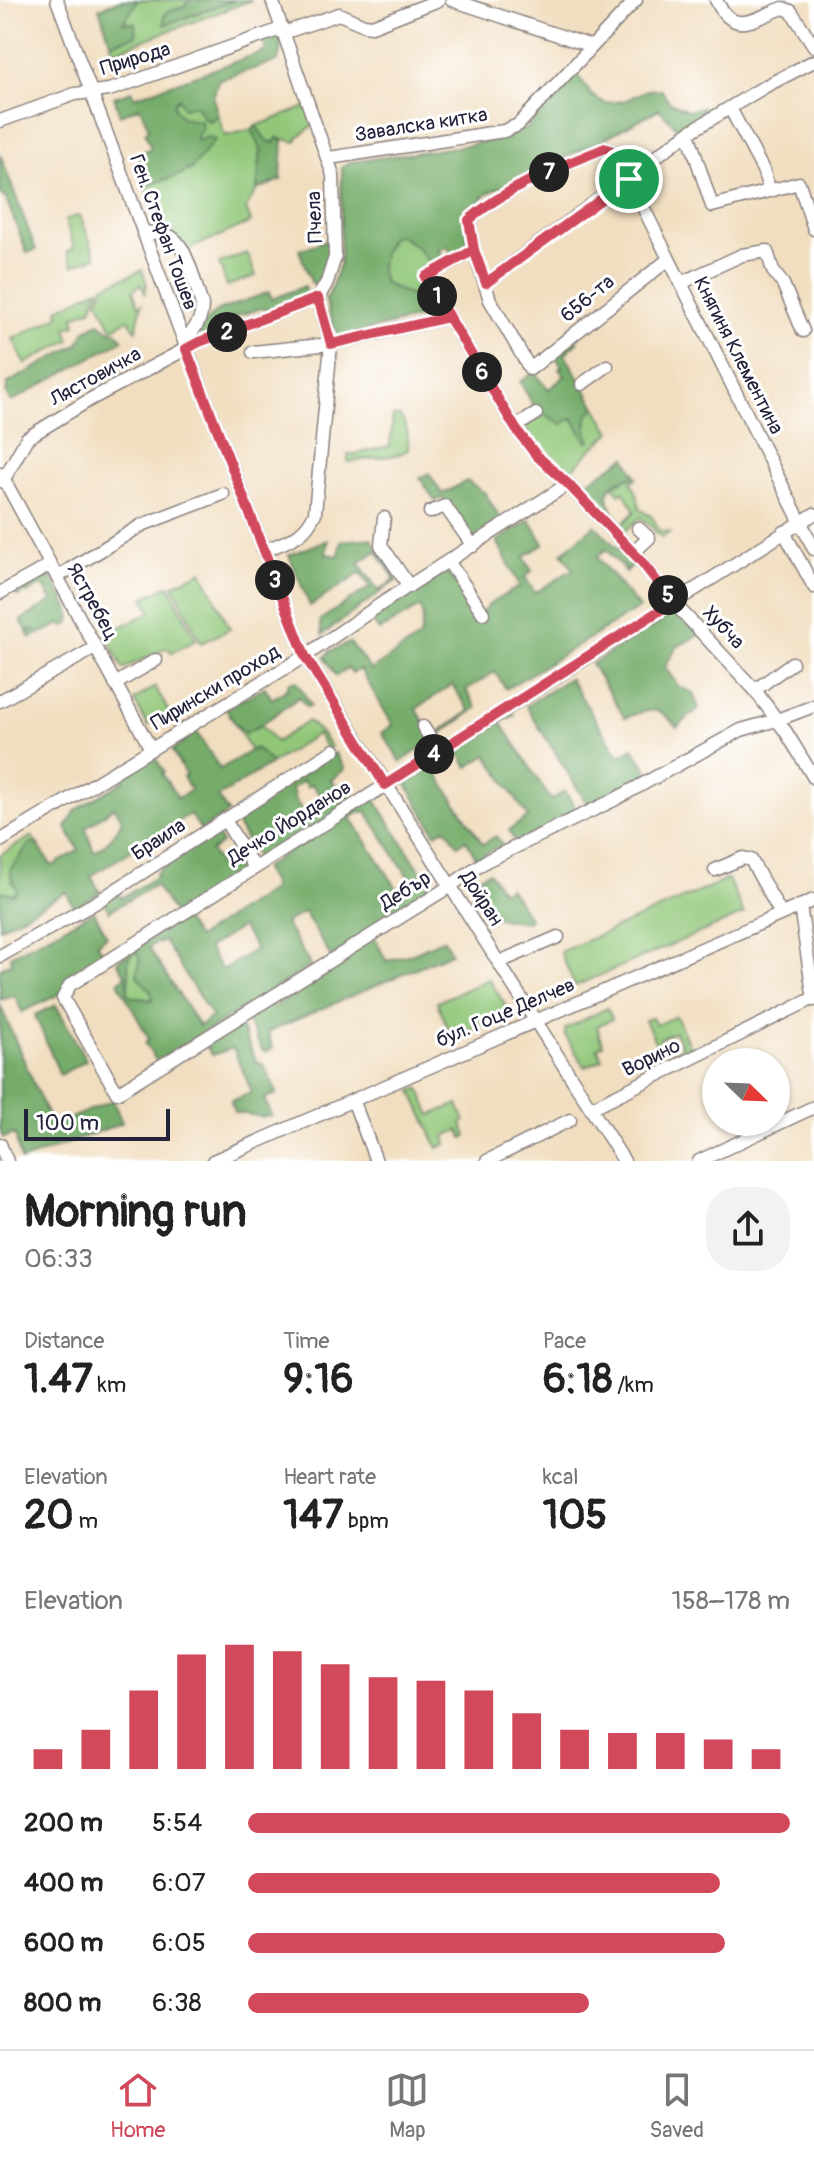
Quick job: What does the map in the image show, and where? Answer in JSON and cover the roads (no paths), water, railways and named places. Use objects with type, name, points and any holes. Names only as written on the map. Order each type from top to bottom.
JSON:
[{"type":"street","name":"Ген. Стефан Тошев","points":[[57,0],[305,656]]},
{"type":"street","name":"Пчела","points":[[272,0],[333,175],[335,257],[318,298]]},
{"type":"street","points":[[282,31],[339,14],[364,25],[379,25],[439,0]]},
{"type":"street","points":[[452,0],[591,46],[636,0]]},
{"type":"street","points":[[716,0],[725,16],[736,22],[749,21],[783,8],[791,11],[814,46]]},
{"type":"street","name":"Природа","points":[[0,121],[75,94],[129,84],[282,31]]},
{"type":"street","name":"Завалска китка","points":[[329,158],[504,131],[518,125],[591,46]]},
{"type":"street","points":[[474,250],[486,283],[688,133],[814,61]]},
{"type":"street","points":[[730,108],[763,170],[770,191]]},
{"type":"street","points":[[688,133],[712,206],[799,183],[814,229]]},
{"type":"street","name":"Княгиня Клементина","points":[[474,250],[469,220],[492,200],[555,168],[605,148],[614,152],[814,549]]},
{"type":"street","points":[[143,232],[171,237],[181,247],[185,257],[202,312],[185,345]]},
{"type":"street","name":"Хубча","points":[[474,250],[425,277],[515,427],[536,455],[633,553],[673,602],[755,690],[814,778]]},
{"type":"street","points":[[681,283],[742,255],[767,251],[773,271],[783,284],[803,331]]},
{"type":"street","name":"656-та","points":[[486,283],[490,300],[530,369],[669,259]]},
{"type":"street","points":[[263,551],[302,534],[315,513],[331,344],[318,298]]},
{"type":"street","name":"Лястовичка","points":[[1,477],[27,438],[185,345],[318,298]]},
{"type":"street","points":[[253,352],[331,344],[449,317]]},
{"type":"street","points":[[582,384],[607,366]]},
{"type":"street","points":[[515,427],[536,414]]},
{"type":"street","name":"Ястребец","points":[[1,477],[36,527],[50,565],[151,749]]},
{"type":"street","name":"Пирински проход","points":[[0,841],[305,656],[568,484]]},
{"type":"street","points":[[57,577],[142,525],[223,494]]},
{"type":"street","points":[[430,512],[445,506],[473,546]]},
{"type":"street","name":"Дечко Йорданов","points":[[117,1093],[63,998],[70,985],[814,514]]},
{"type":"street","points":[[384,518],[381,545],[409,586]]},
{"type":"street","points":[[633,553],[649,538],[638,528]]},
{"type":"street","points":[[784,532],[814,587]]},
{"type":"street","points":[[448,561],[483,613]]},
{"type":"street","points":[[0,593],[50,565]]},
{"type":"street","points":[[0,701],[95,648]]},
{"type":"street","name":"Дойран","points":[[305,656],[624,1161]]},
{"type":"street","points":[[115,684],[156,660]]},
{"type":"street","points":[[755,690],[792,663]]},
{"type":"street","name":"Дебър","points":[[117,1093],[486,861],[614,800],[741,730],[814,706]]},
{"type":"street","points":[[423,727],[439,751]]},
{"type":"street","name":"Браила","points":[[0,956],[95,903],[334,750]]},
{"type":"street","points":[[225,820],[254,868]]},
{"type":"street","points":[[715,870],[743,858],[751,860],[781,914]]},
{"type":"street","name":"бул. Гоце Делчев","points":[[213,1161],[814,900]]},
{"type":"street","points":[[800,906],[814,999]]},
{"type":"street","points":[[499,962],[558,937]]},
{"type":"street","name":"Ворино","points":[[591,1108],[814,999]]},
{"type":"street","points":[[353,1100],[376,1161]]},
{"type":"street","points":[[699,1161],[814,1107]]},
{"type":"street","points":[[487,1161],[570,1120]]},
{"type":"street","points":[[0,1144],[7,1161]]}]
